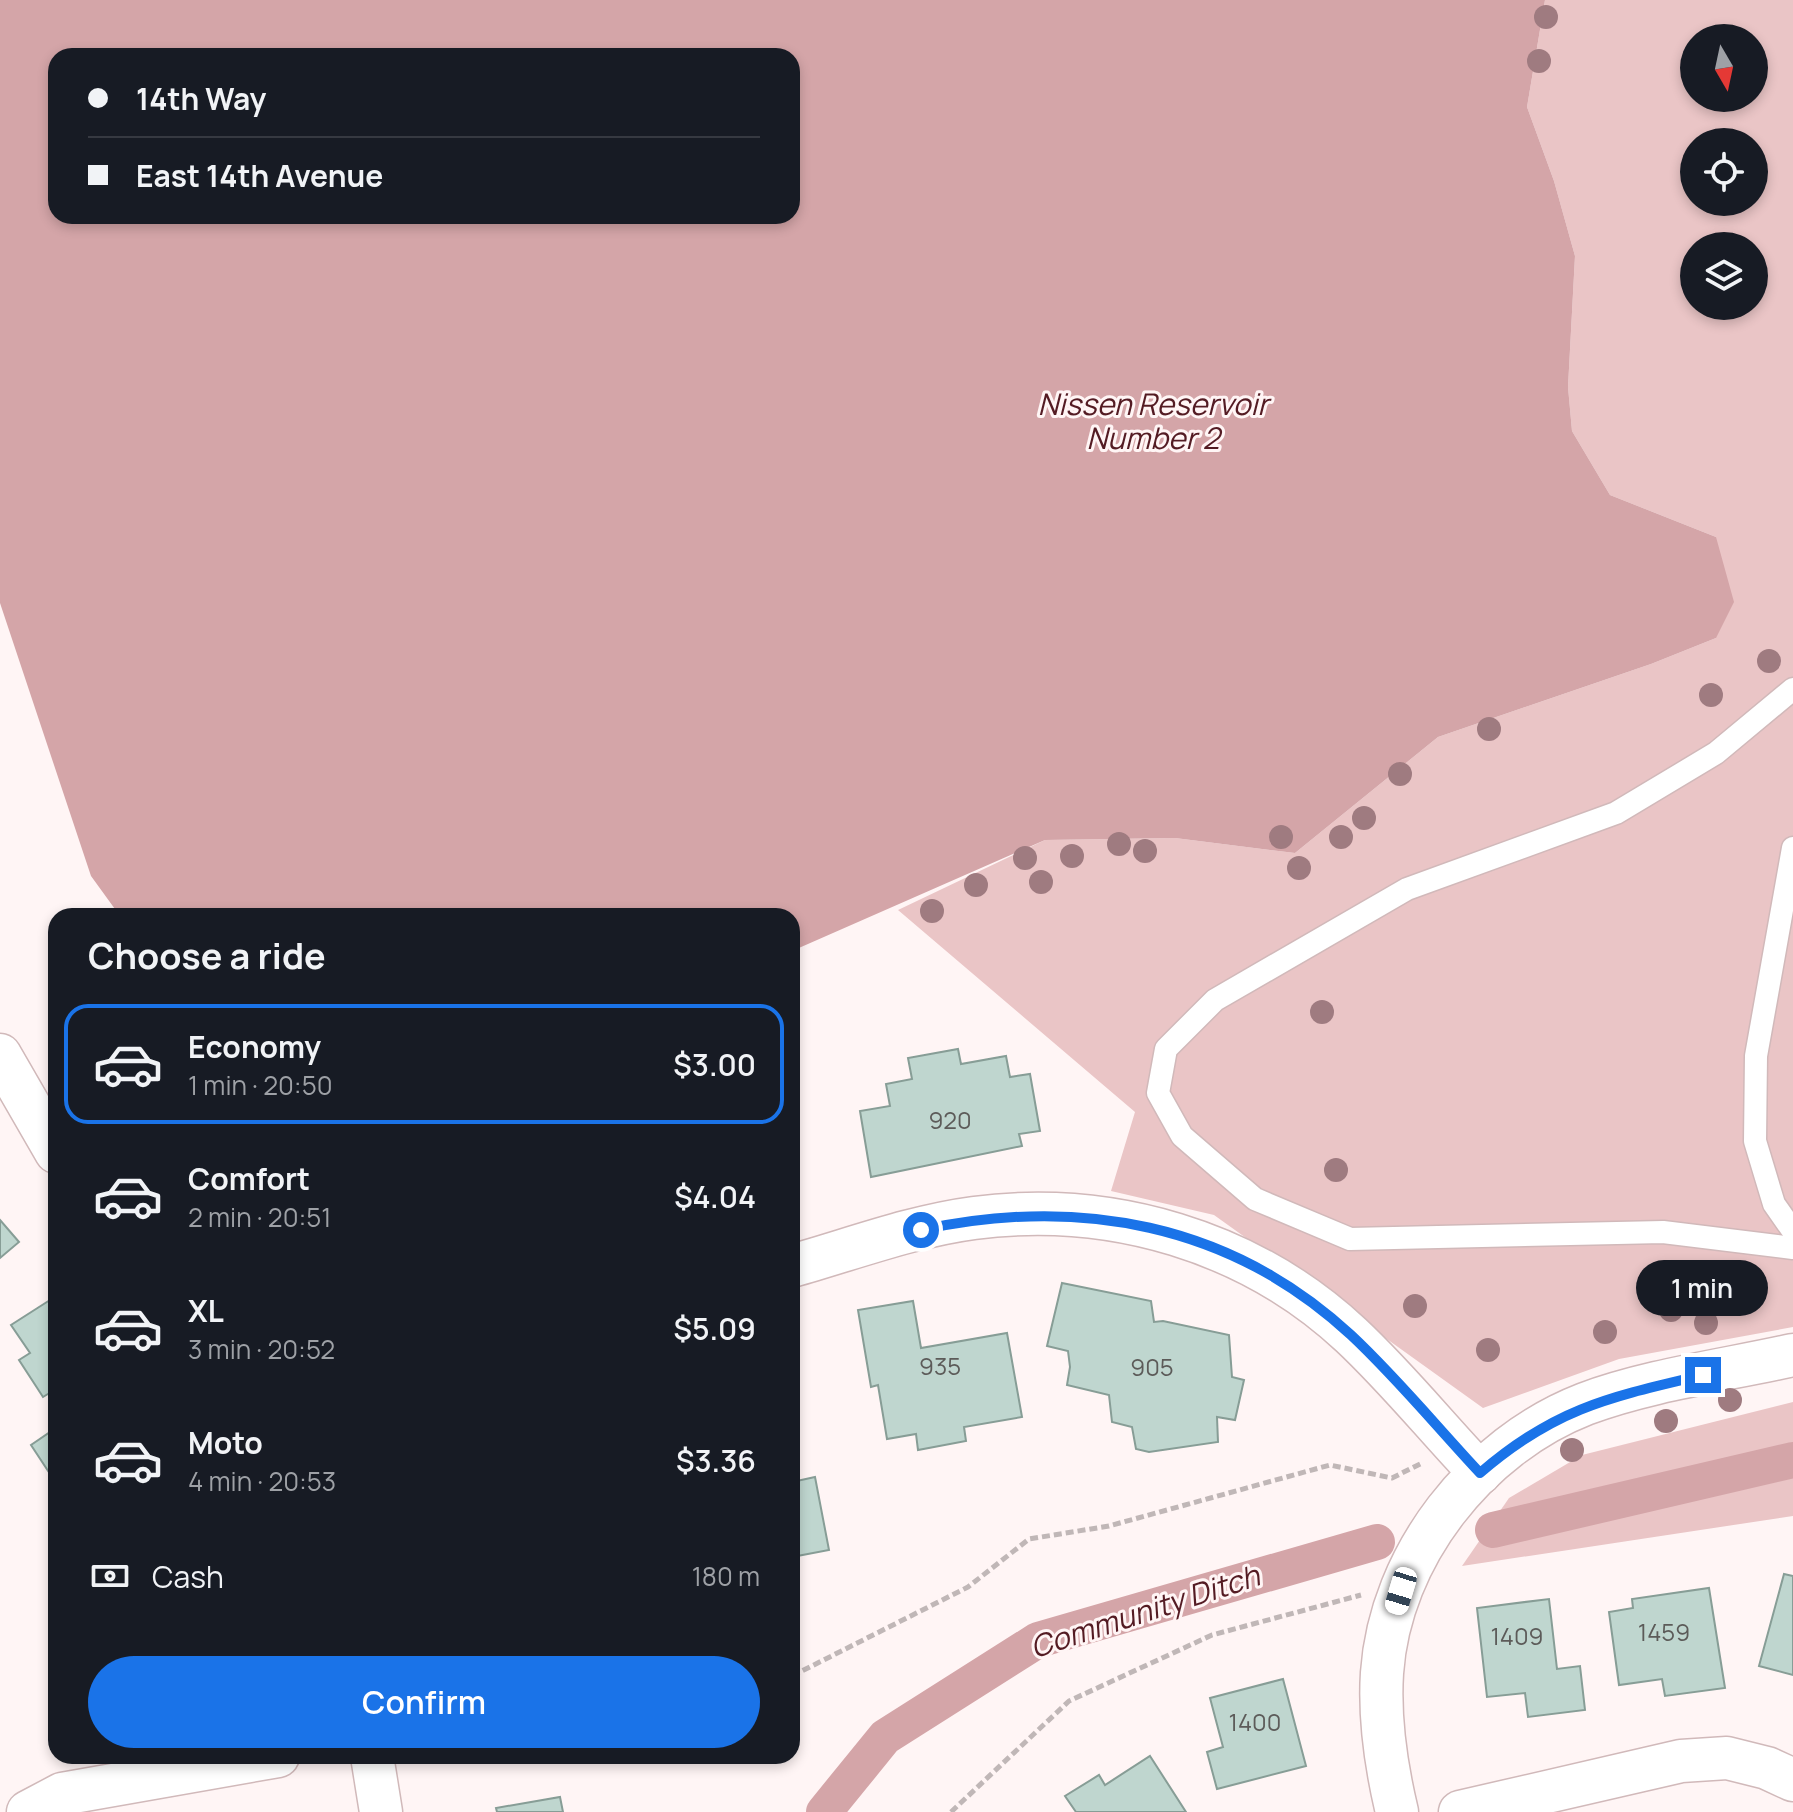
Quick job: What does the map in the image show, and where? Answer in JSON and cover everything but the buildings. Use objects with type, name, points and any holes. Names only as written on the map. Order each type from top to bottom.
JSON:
[{"type":"street","points":[[0,1055],[48,1138]]},
{"type":"street","points":[[800,1267],[973,1218],[1030,1213],[1076,1215],[1145,1225],[1198,1241],[1255,1267],[1303,1295],[1351,1335],[1468,1460]]},
{"type":"street","points":[[1397,1812],[1382,1725],[1382,1671],[1390,1627],[1418,1554],[1452,1503],[1468,1460],[1585,1405],[1793,1355]]},
{"type":"street","points":[[1460,1812],[1681,1761],[1727,1758],[1767,1768],[1793,1780]]},
{"type":"street","points":[[28,1812],[62,1794],[233,1764]]},
{"type":"street","points":[[373,1764],[381,1812]]},
{"type":"lane","points":[[1793,689],[1716,753],[1616,813],[1407,889],[1215,1000],[1166,1049],[1158,1093],[1182,1136],[1255,1199],[1350,1239],[1663,1232],[1793,1248]]},
{"type":"lane","points":[[1793,848],[1756,1056],[1755,1141],[1774,1204],[1793,1231]]},
{"type":"path","points":[[800,1672],[968,1587],[1029,1539],[1109,1526],[1330,1465],[1392,1478],[1468,1460]]},
{"type":"path","points":[[951,1812],[1069,1701],[1212,1635],[1405,1583]]},
{"type":"shaded area","points":[[1545,0],[1793,0],[1793,1327],[1619,1359],[1483,1408],[1214,1215],[1111,1191],[1135,1112],[898,910],[1045,840],[1175,838],[1295,853],[1438,737],[1651,664],[1716,638],[1716,537],[1610,495],[1572,431],[1568,387],[1575,256],[1554,181],[1527,107]]},
{"type":"shaded area","points":[[1793,1402],[1793,1516],[1462,1566],[1509,1498],[1582,1455]]},
{"type":"water","name":"Nissen Reservoir Number 2","points":[[0,0],[1545,0],[1527,107],[1554,181],[1575,256],[1568,387],[1572,431],[1610,495],[1716,537],[1734,602],[1716,638],[1651,664],[1438,737],[1295,853],[1175,838],[1045,840],[800,947],[800,908],[114,908],[91,876],[0,603]]},
{"type":"waterway","name":"Community Ditch","points":[[1493,1530],[1793,1460]]},
{"type":"waterway","name":"Community Ditch","points":[[824,1812],[885,1737],[1038,1640],[1377,1542]]},
{"type":"route","points":[[921,1230],[973,1218],[1030,1213],[1091,1216],[1145,1225],[1198,1241],[1255,1267],[1303,1295],[1351,1335],[1480,1473],[1528,1434],[1585,1405],[1703,1375]]}]
